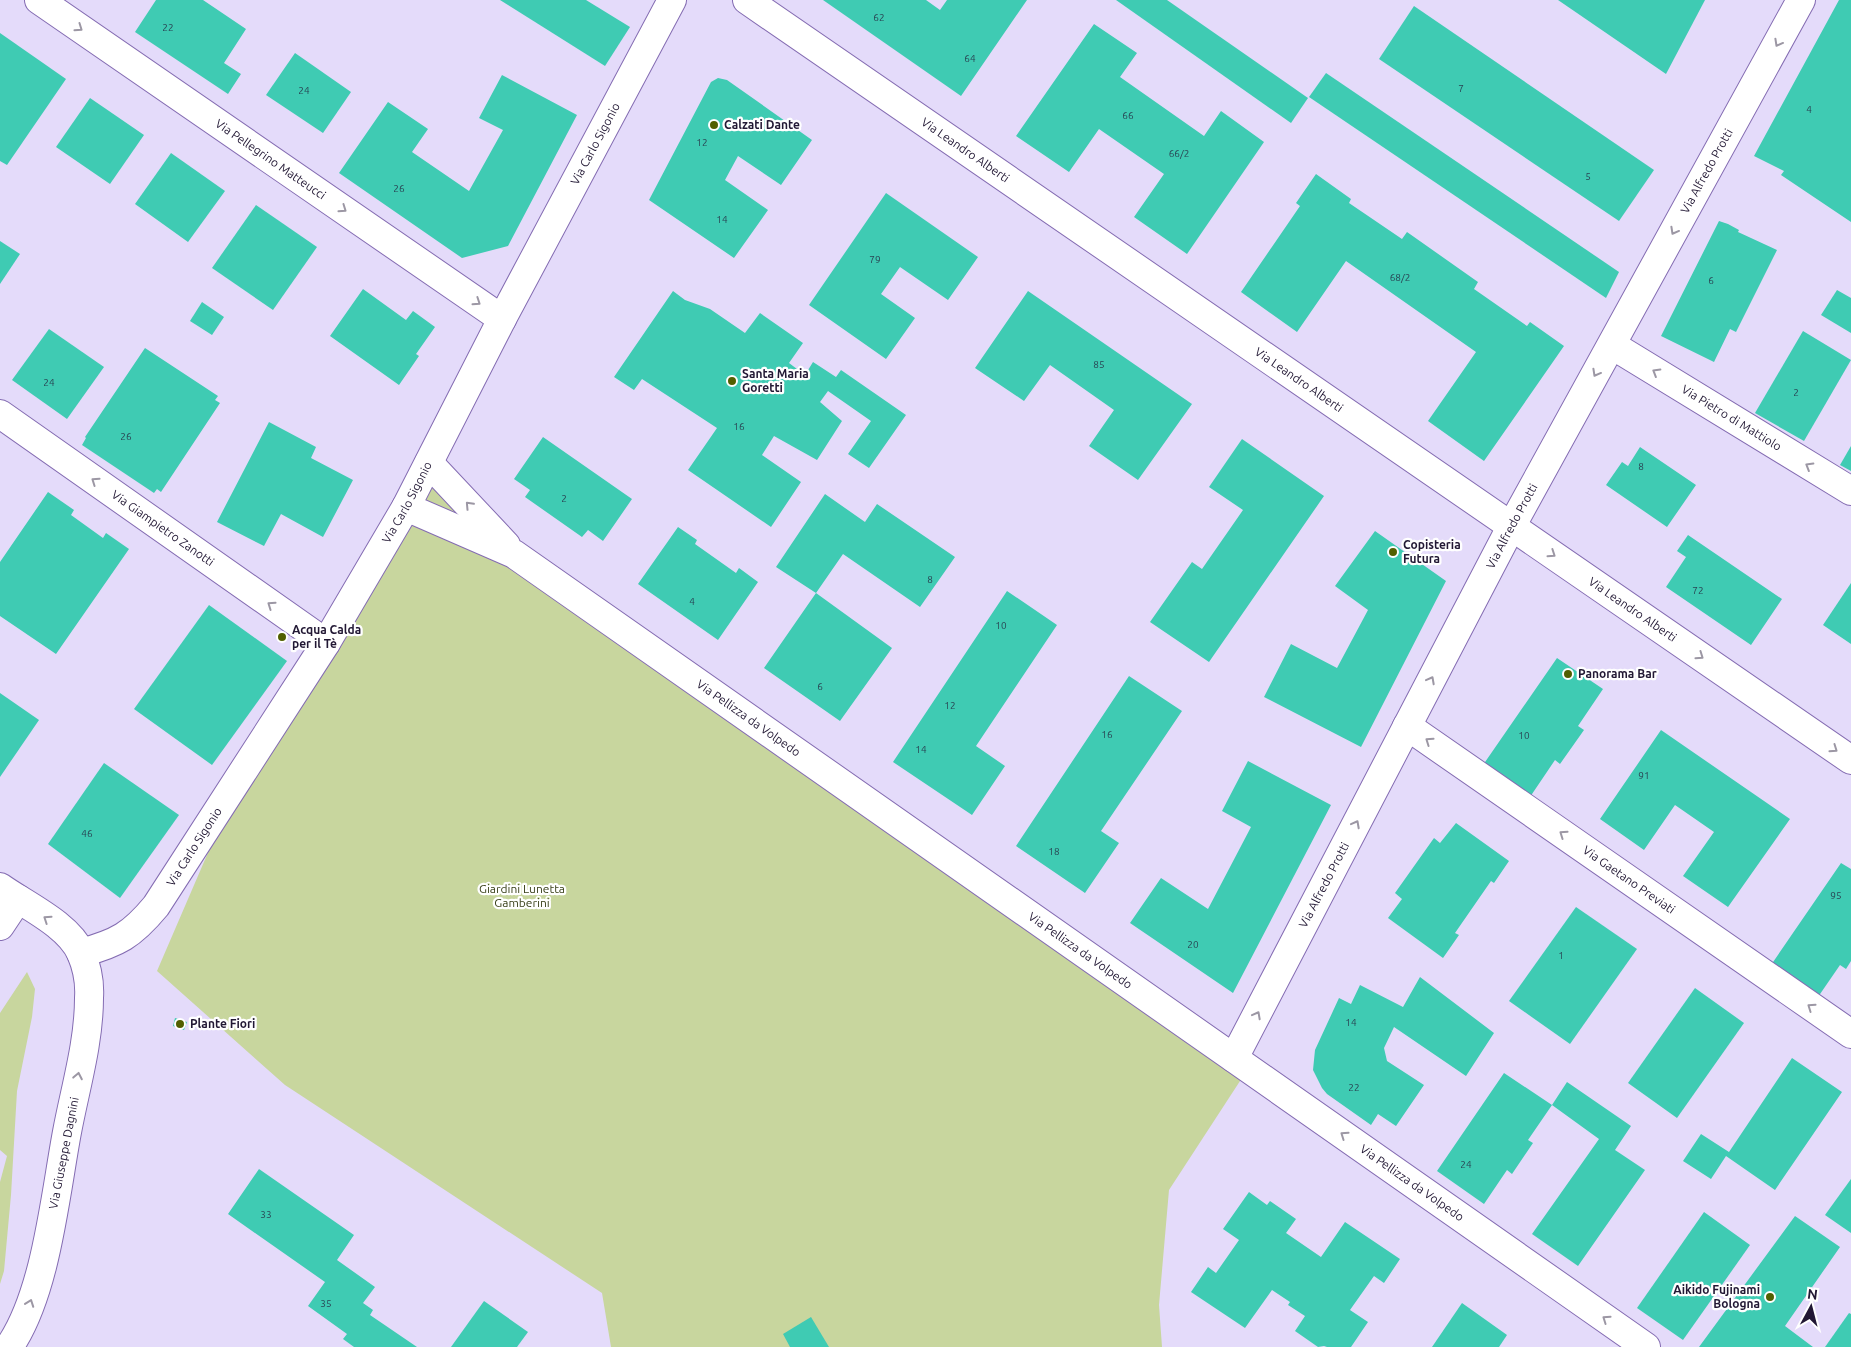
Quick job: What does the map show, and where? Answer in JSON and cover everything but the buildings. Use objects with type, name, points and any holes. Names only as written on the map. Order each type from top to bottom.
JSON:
[{"type":"street","name":"Via Pellegrino Matteucci","points":[[39,0],[502,319]]},
{"type":"street","name":"Via Carlo Sigonio","points":[[81,953],[117,942],[140,926],[156,906],[326,643],[406,507],[502,319],[672,0]]},
{"type":"street","name":"Via Leandro Alberti","points":[[747,0],[1851,760]]},
{"type":"street","name":"Via Alfredo Protti","points":[[1234,1058],[1511,527],[1801,0]]},
{"type":"street","name":"Via Pietro di Mattiolo","points":[[1612,345],[1851,491]]},
{"type":"street","name":"Via Giampietro Zanotti","points":[[0,414],[326,643]]},
{"type":"street","name":"Via Pellizza da Volpedo","points":[[429,463],[514,554]]},
{"type":"street","name":"Via Pellizza da Volpedo","points":[[406,507],[514,554],[1646,1347]]},
{"type":"street","name":"Via Gaetano Previati","points":[[1407,726],[1851,1034]]},
{"type":"street","points":[[0,926],[9,893],[52,921],[71,937],[81,953]]},
{"type":"street","name":"Via Giuseppe Dagnini","points":[[9,1347],[18,1335],[42,1264],[80,1068],[90,998],[87,973],[81,953]]},
{"type":"green space","name":"Giardini Lunetta Gamberini","points":[[435,483],[1255,1058],[1169,1190],[1159,1305],[1162,1347],[611,1347],[602,1293],[285,1085],[157,971],[213,841]]},
{"type":"green space","points":[[27,972],[35,989],[32,1017],[17,1091],[11,1195],[4,1271],[0,1284],[0,1182],[7,1156],[0,1150],[0,1013]]},
{"type":"place","name":"Calzati Dante","points":[[714,125]]},
{"type":"place","name":"Santa Maria Goretti","points":[[732,381]]},
{"type":"place","name":"Copisteria Futura","points":[[1393,552]]},
{"type":"place","name":"Acqua Calda per il Tè","points":[[282,637]]},
{"type":"place","name":"Panorama Bar","points":[[1568,674]]},
{"type":"place","name":"Plante Fiori","points":[[180,1024]]},
{"type":"place","name":"Aikido Fujinami Bologna","points":[[1770,1297]]}]
